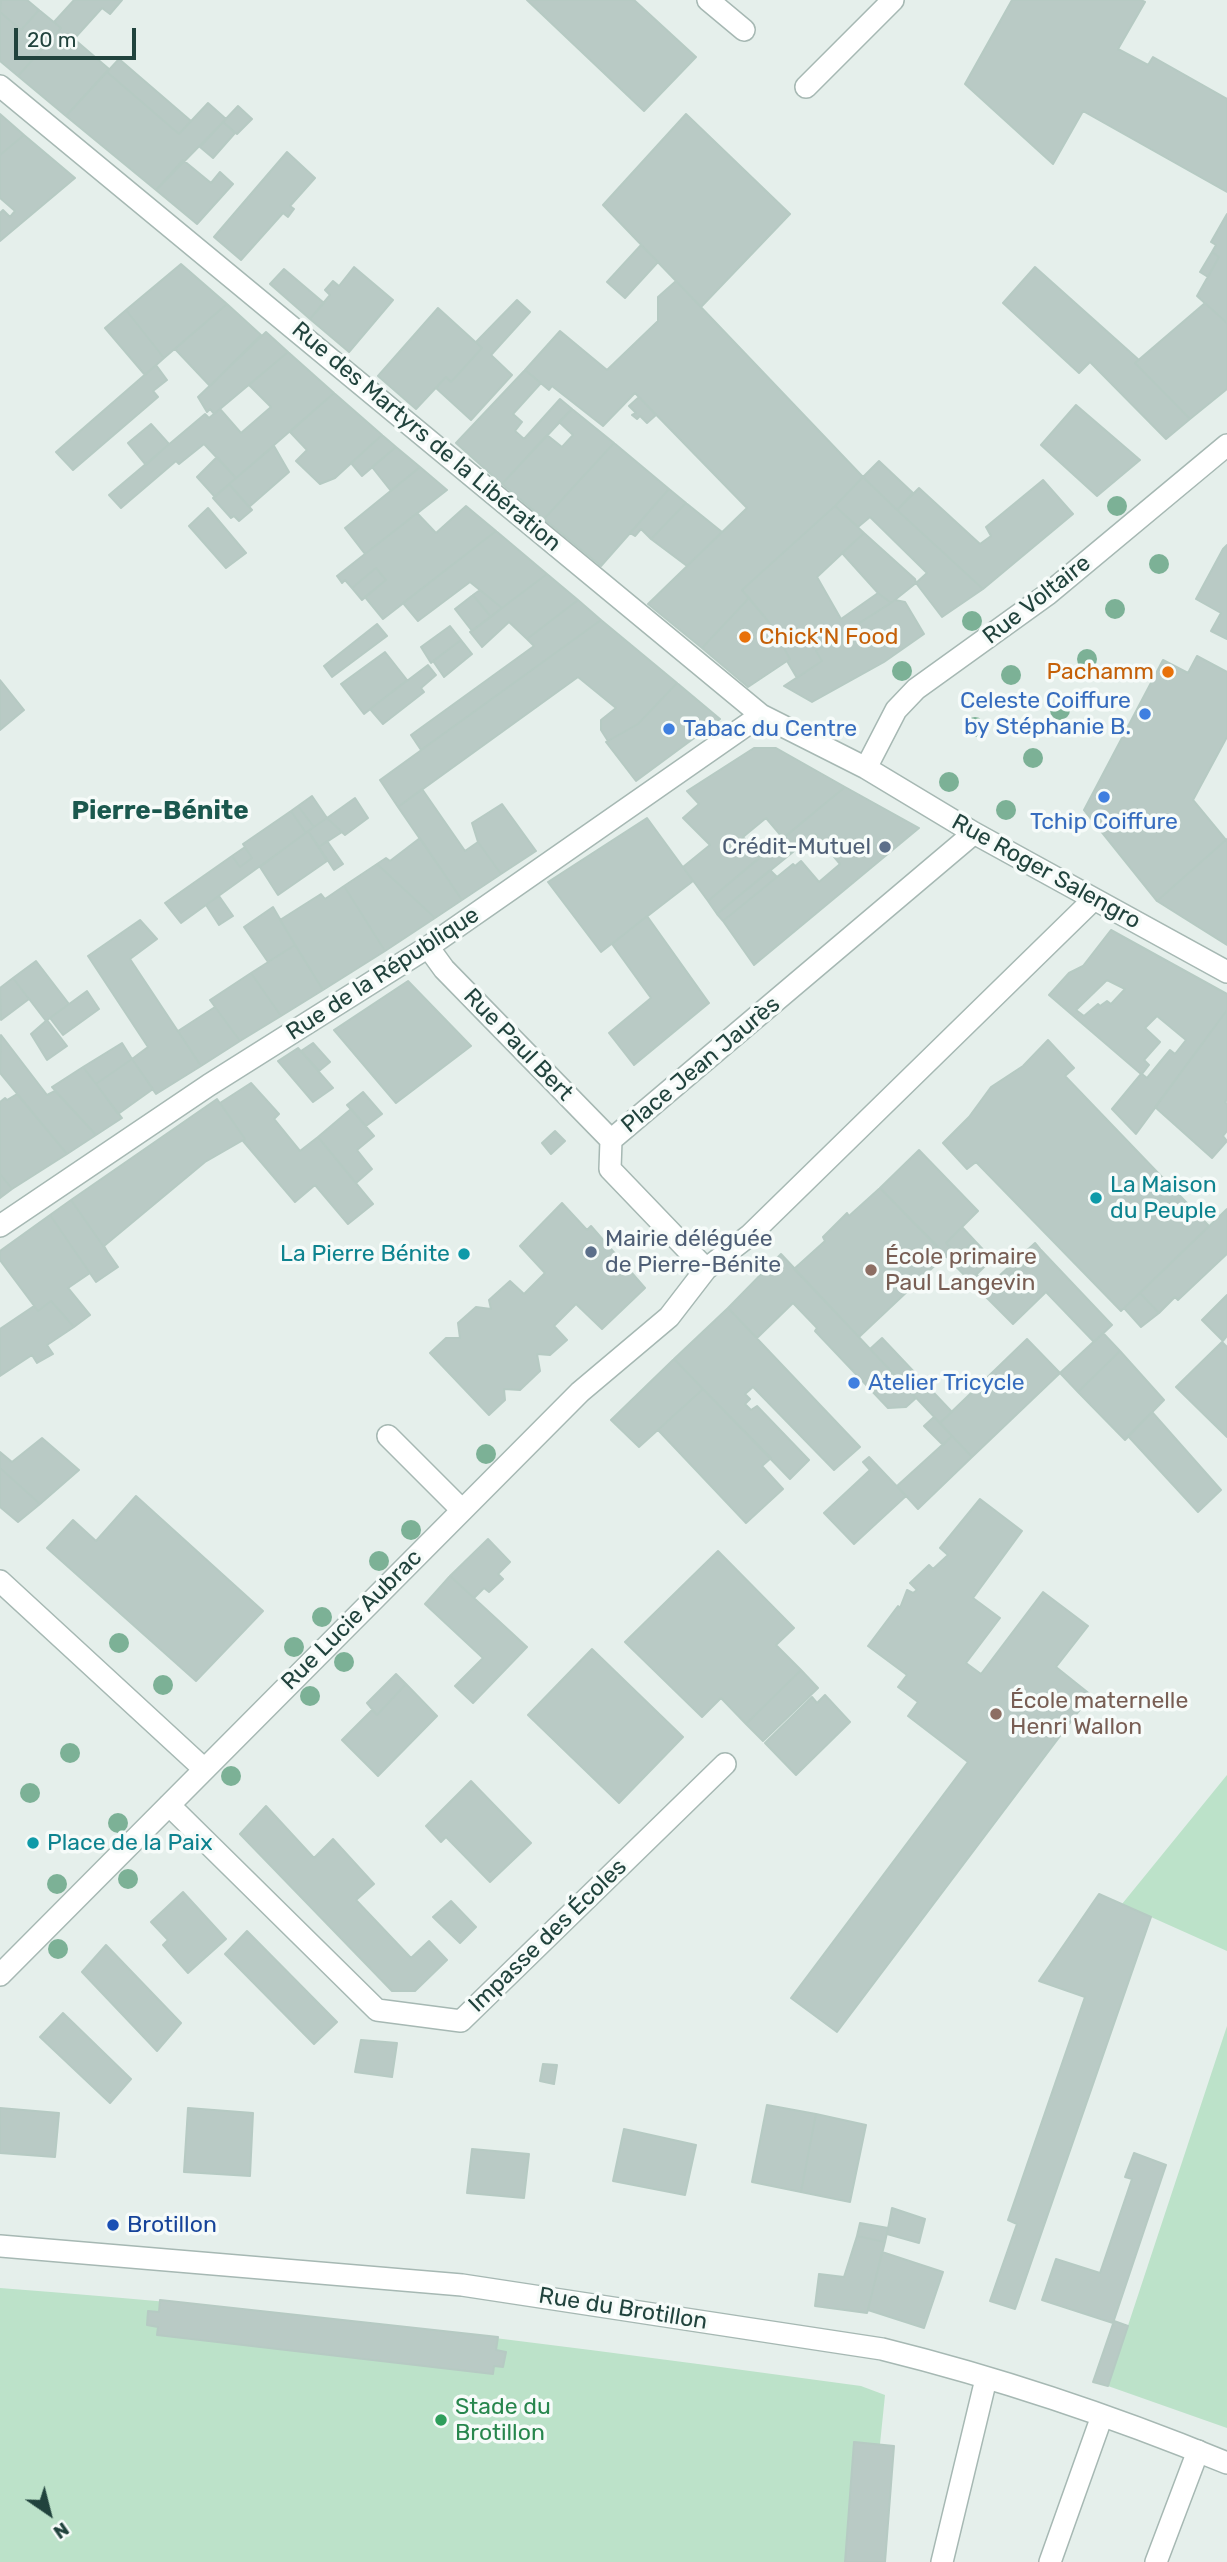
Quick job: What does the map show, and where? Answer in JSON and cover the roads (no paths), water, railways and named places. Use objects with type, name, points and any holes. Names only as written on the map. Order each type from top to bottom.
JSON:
[{"type":"street","points":[[708,0],[744,30]]},
{"type":"street","points":[[806,87],[893,0]]},
{"type":"street","name":"Rue des Martyrs de la Libération","points":[[0,86],[761,715],[866,768]]},
{"type":"street","name":"Rue Voltaire","points":[[866,768],[896,710],[916,688],[1048,594],[1227,445]]},
{"type":"street","name":"Rue de la République","points":[[0,1226],[209,1085],[428,947],[761,715]]},
{"type":"street","name":"Rue Roger Salengro","points":[[866,768],[974,832],[1227,972]]},
{"type":"street","name":"Place Jean Jaurès","points":[[706,1269],[610,1168],[611,1140],[974,832]]},
{"type":"street","points":[[706,1269],[750,1235],[1094,899]]},
{"type":"street","name":"Rue Paul Bert","points":[[428,947],[444,969],[611,1140]]},
{"type":"street","name":"Rue Lucie Aubrac","points":[[0,1975],[580,1392],[668,1317],[706,1269]]},
{"type":"street","points":[[388,1436],[462,1510]]},
{"type":"street","points":[[0,1581],[203,1768]]},
{"type":"street","name":"Impasse des Écoles","points":[[169,1805],[377,2010],[461,2021],[725,1764]]},
{"type":"street","name":"Rue du Brotillon","points":[[0,2246],[462,2285],[882,2349],[938,2363],[1154,2433],[1227,2463]]},
{"type":"street","points":[[942,2562],[986,2379]]},
{"type":"street","points":[[1050,2562],[1102,2416]]},
{"type":"street","points":[[1156,2562],[1198,2451]]},
{"type":"place","name":"Chick'N Food","points":[[745,637]]},
{"type":"place","name":"Pachamm","points":[[1168,672]]},
{"type":"place","name":"Celeste Coiffure by Stéphanie B.","points":[[1145,714]]},
{"type":"place","name":"Tabac du Centre","points":[[669,729]]},
{"type":"place","name":"Tchip Coiffure","points":[[1104,797]]},
{"type":"place","name":"Crédit-Mutuel","points":[[885,847]]},
{"type":"place","name":"La Maison du Peuple","points":[[1096,1198]]},
{"type":"place","name":"Mairie déléguée de Pierre-Bénite","points":[[591,1252]]},
{"type":"place","name":"La Pierre Bénite","points":[[464,1254]]},
{"type":"place","name":"École primaire Paul Langevin","points":[[871,1270]]},
{"type":"place","name":"Atelier Tricycle","points":[[854,1383]]},
{"type":"place","name":"École maternelle Henri Wallon","points":[[996,1714]]},
{"type":"place","name":"Place de la Paix","points":[[33,1843]]},
{"type":"place","name":"Brotillon","points":[[113,2225]]},
{"type":"place","name":"Stade du Brotillon","points":[[441,2420]]},
{"type":"district","name":"Pierre-Bénite","points":[[160,811]]}]
